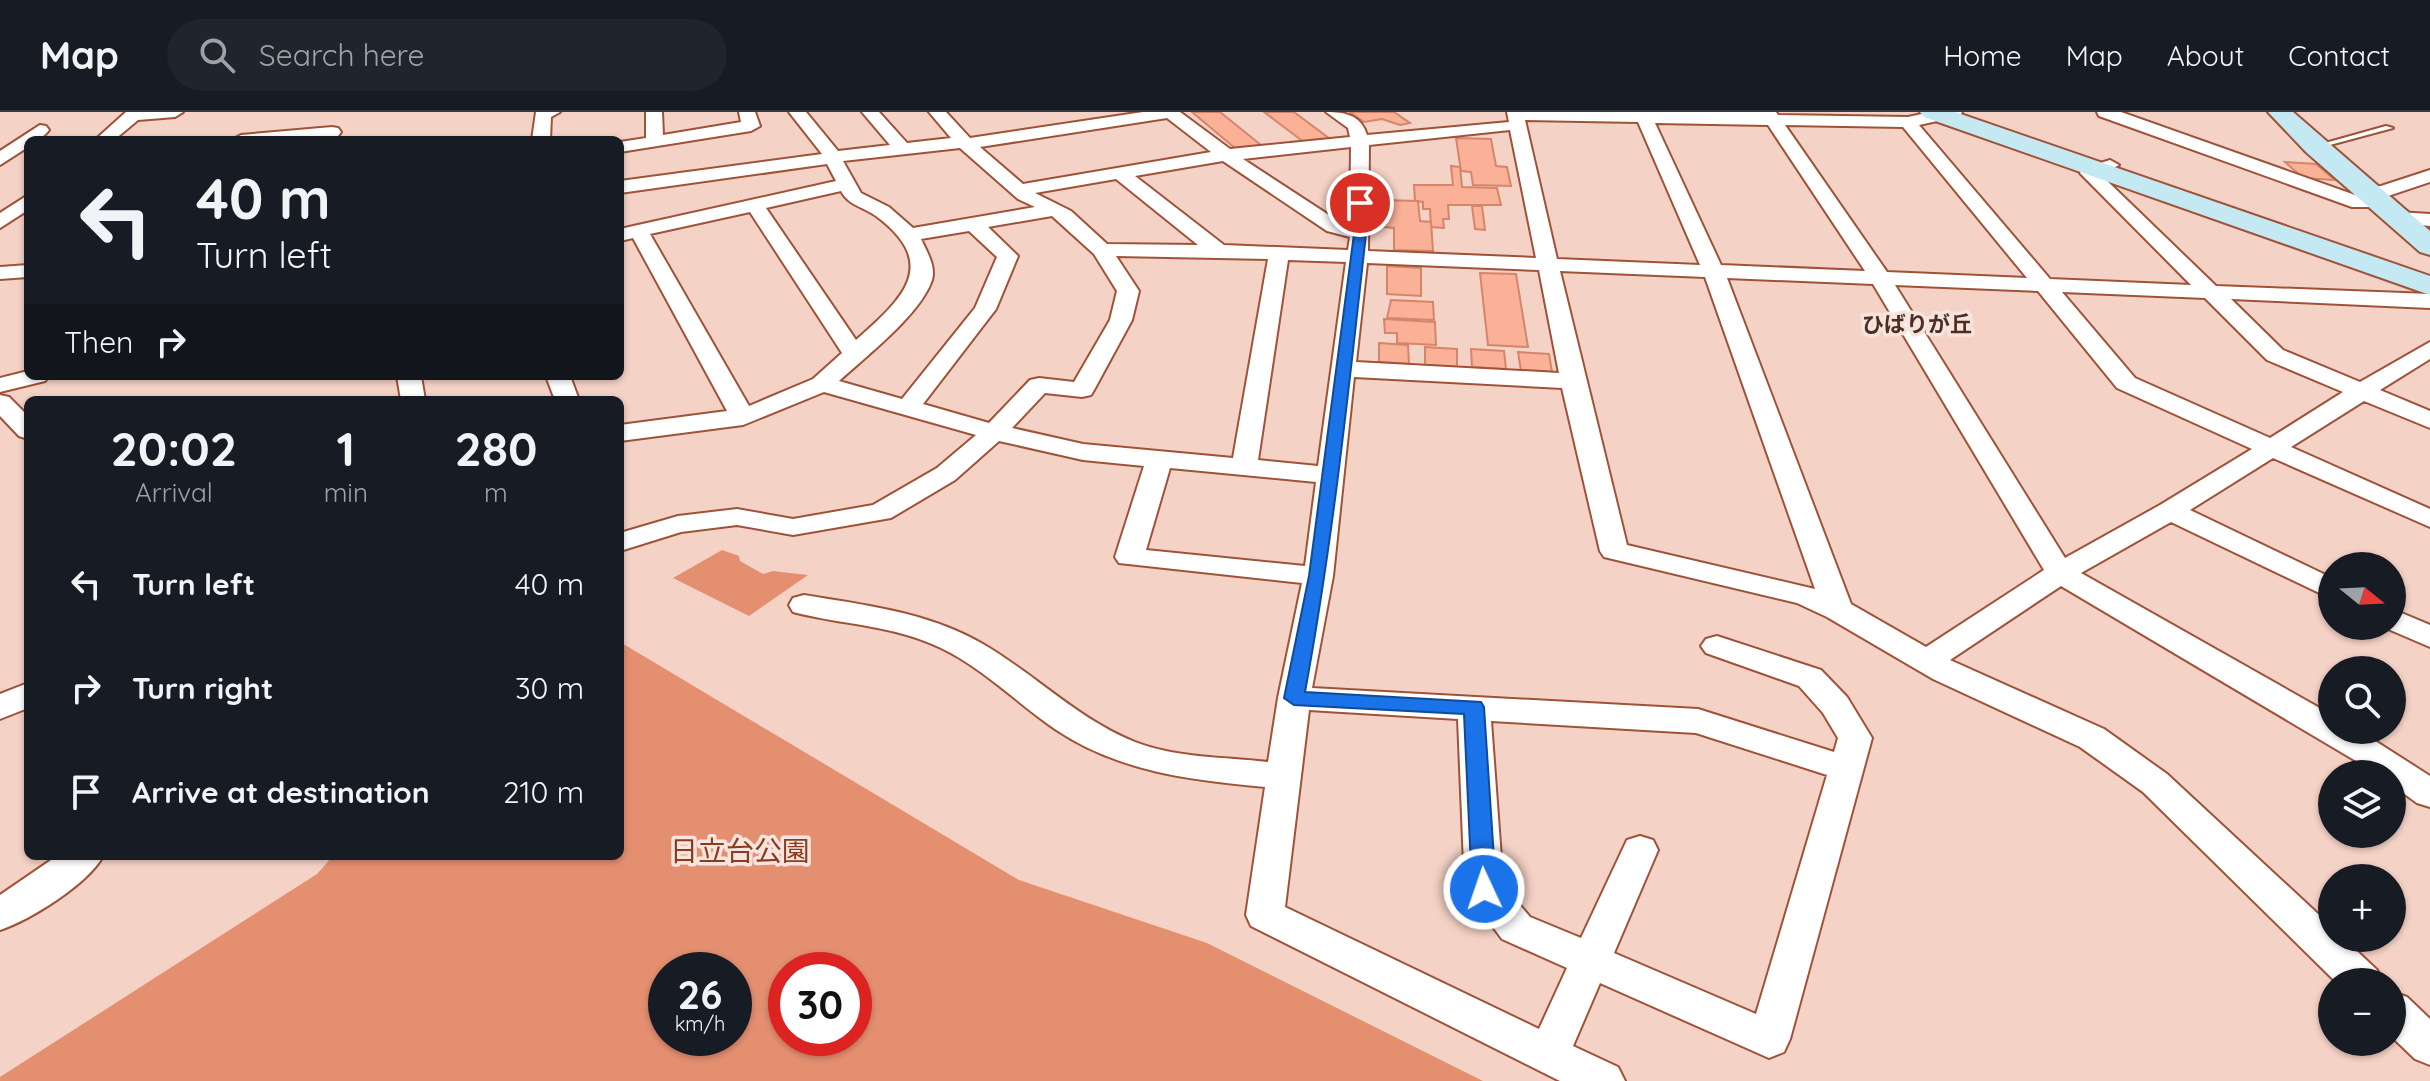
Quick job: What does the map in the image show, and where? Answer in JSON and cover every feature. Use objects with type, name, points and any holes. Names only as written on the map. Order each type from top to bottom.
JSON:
[{"type":"street","points":[[32,136],[40,130],[8,132],[36,112]]},
{"type":"street","points":[[109,136],[135,114],[175,112]]},
{"type":"street","points":[[541,136],[543,114],[552,112]]},
{"type":"street","points":[[654,112],[655,141]]},
{"type":"street","points":[[624,146],[751,126],[747,112]]},
{"type":"street","points":[[624,432],[743,417],[822,384],[900,312],[921,280],[922,263],[909,235],[882,211],[854,197],[833,157],[797,112]]},
{"type":"street","points":[[870,112],[902,148]]},
{"type":"street","points":[[937,112],[965,143],[1000,173],[1024,179],[1120,173],[1226,155],[1514,121],[1643,114],[1937,115],[2105,167],[2430,278]]},
{"type":"street","points":[[624,186],[902,148],[965,143],[1169,112],[1358,245]]},
{"type":"street","points":[[1334,112],[1356,126],[1360,140],[1358,245],[1318,576],[1294,698],[1265,915],[1603,1081]]},
{"type":"street","points":[[1485,112],[1514,121]]},
{"type":"street","points":[[2105,112],[2352,201],[2381,204],[2430,220]]},
{"type":"street","points":[[2280,112],[2315,147],[2430,246]]},
{"type":"street","points":[[1643,114],[1714,273],[1838,610]]},
{"type":"street","points":[[1937,115],[2043,284],[2126,383],[2430,519]]},
{"type":"street","points":[[1771,116],[1880,278],[2030,528],[2061,572],[2086,590],[2380,758],[2430,794]]},
{"type":"street","points":[[1514,121],[1614,551],[1806,596],[1838,610],[1927,661],[2092,738],[2155,783],[2348,968]]},
{"type":"street","points":[[282,136],[333,131]]},
{"type":"street","points":[[1059,164],[1207,141]]},
{"type":"street","points":[[0,160],[24,142]]},
{"type":"street","points":[[2430,286],[2105,167],[2089,173],[2275,355],[2430,420]]},
{"type":"street","points":[[1120,173],[1219,251]]},
{"type":"street","points":[[2381,204],[2382,192],[2430,176]]},
{"type":"street","points":[[624,541],[678,524],[737,517],[793,527],[881,512],[946,474],[994,432],[1039,385],[1082,390],[1121,320],[1128,291],[1102,250],[1064,215],[1054,210],[1024,179]]},
{"type":"street","points":[[743,417],[629,233],[849,184]]},
{"type":"street","points":[[0,222],[24,204]]},
{"type":"street","points":[[754,204],[854,354]]},
{"type":"street","points":[[909,235],[1054,210]]},
{"type":"street","points":[[907,408],[985,309],[1008,256],[973,224]]},
{"type":"street","points":[[1102,250],[1279,253],[1358,245],[1548,266],[2430,301]]},
{"type":"street","points":[[1244,468],[1279,253]]},
{"type":"street","points":[[0,273],[24,271]]},
{"type":"street","points":[[1927,661],[2061,572],[2170,511],[2430,349]]},
{"type":"street","points":[[1345,369],[1573,381]]},
{"type":"street","points":[[0,385],[24,379]]},
{"type":"street","points":[[822,384],[994,432],[1083,452],[1332,475]]},
{"type":"street","points":[[0,402],[24,427]]},
{"type":"street","points":[[1159,461],[1129,557],[1318,576]]},
{"type":"street","points":[[2170,511],[2318,583]]},
{"type":"street","points":[[804,605],[927,631],[972,651],[1057,714],[1126,752],[1173,763],[1283,776]]},
{"type":"street","points":[[2406,626],[2430,637]]},
{"type":"street","points":[[1474,707],[1484,889],[1516,928],[1769,1039],[1855,738],[1835,705],[1810,678],[1717,646]]},
{"type":"street","points":[[0,708],[24,696]]},
{"type":"street","points":[[1294,698],[1698,721],[1848,769]]},
{"type":"street","points":[[1548,1055],[1588,960],[1640,850]]},
{"type":"street","points":[[0,914],[43,888],[79,860]]},
{"type":"street","points":[[2406,1023],[2430,1046]]},
{"type":"lane","points":[[2315,147],[2389,128]]},
{"type":"green space","points":[[722,550],[739,556],[740,561],[763,574],[773,571],[808,575],[749,616],[673,578]]},
{"type":"green space","name":"日立台公園","points":[[624,644],[1019,880],[1207,943],[1483,1081],[0,1081],[0,1077],[317,874],[329,860],[624,860]]},
{"type":"building","points":[[1192,112],[1220,112],[1261,145],[1236,149]]},
{"type":"building","points":[[1264,112],[1294,112],[1330,139],[1305,143]]},
{"type":"building","points":[[1350,112],[1394,112],[1410,123],[1400,125],[1382,119],[1364,122]]},
{"type":"building","points":[[1456,138],[1491,139],[1496,166],[1507,167],[1511,186],[1473,185],[1471,172],[1461,171]]},
{"type":"building","points":[[2285,162],[2316,164],[2335,180],[2303,178]]},
{"type":"building","points":[[1451,166],[1460,167],[1462,187],[1497,188],[1501,205],[1448,205],[1449,219],[1443,219],[1444,228],[1431,227],[1430,209],[1423,209],[1423,202],[1415,201],[1414,185],[1453,185]]},
{"type":"building","points":[[1382,200],[1418,201],[1420,221],[1431,222],[1433,251],[1394,250],[1394,228],[1383,227]]},
{"type":"building","points":[[1472,206],[1482,206],[1485,230],[1475,229]]},
{"type":"building","points":[[1387,266],[1421,268],[1421,296],[1387,294]]},
{"type":"building","points":[[1480,273],[1516,274],[1528,347],[1488,345]]},
{"type":"building","points":[[1391,300],[1433,302],[1434,320],[1387,318]]},
{"type":"building","points":[[1384,319],[1435,322],[1436,345],[1397,343],[1397,333],[1385,333]]},
{"type":"building","points":[[1379,343],[1408,345],[1409,364],[1379,362]]},
{"type":"building","points":[[1425,347],[1457,349],[1457,367],[1425,365]]},
{"type":"building","points":[[1471,349],[1504,351],[1506,369],[1472,367]]},
{"type":"building","points":[[1518,352],[1549,354],[1552,372],[1521,371]]},
{"type":"district","name":"ひばりが丘","points":[[1917,324]]},
{"type":"route","points":[[1360,203],[1360,234],[1332,475],[1318,576],[1294,698],[1474,707],[1484,889]]}]
